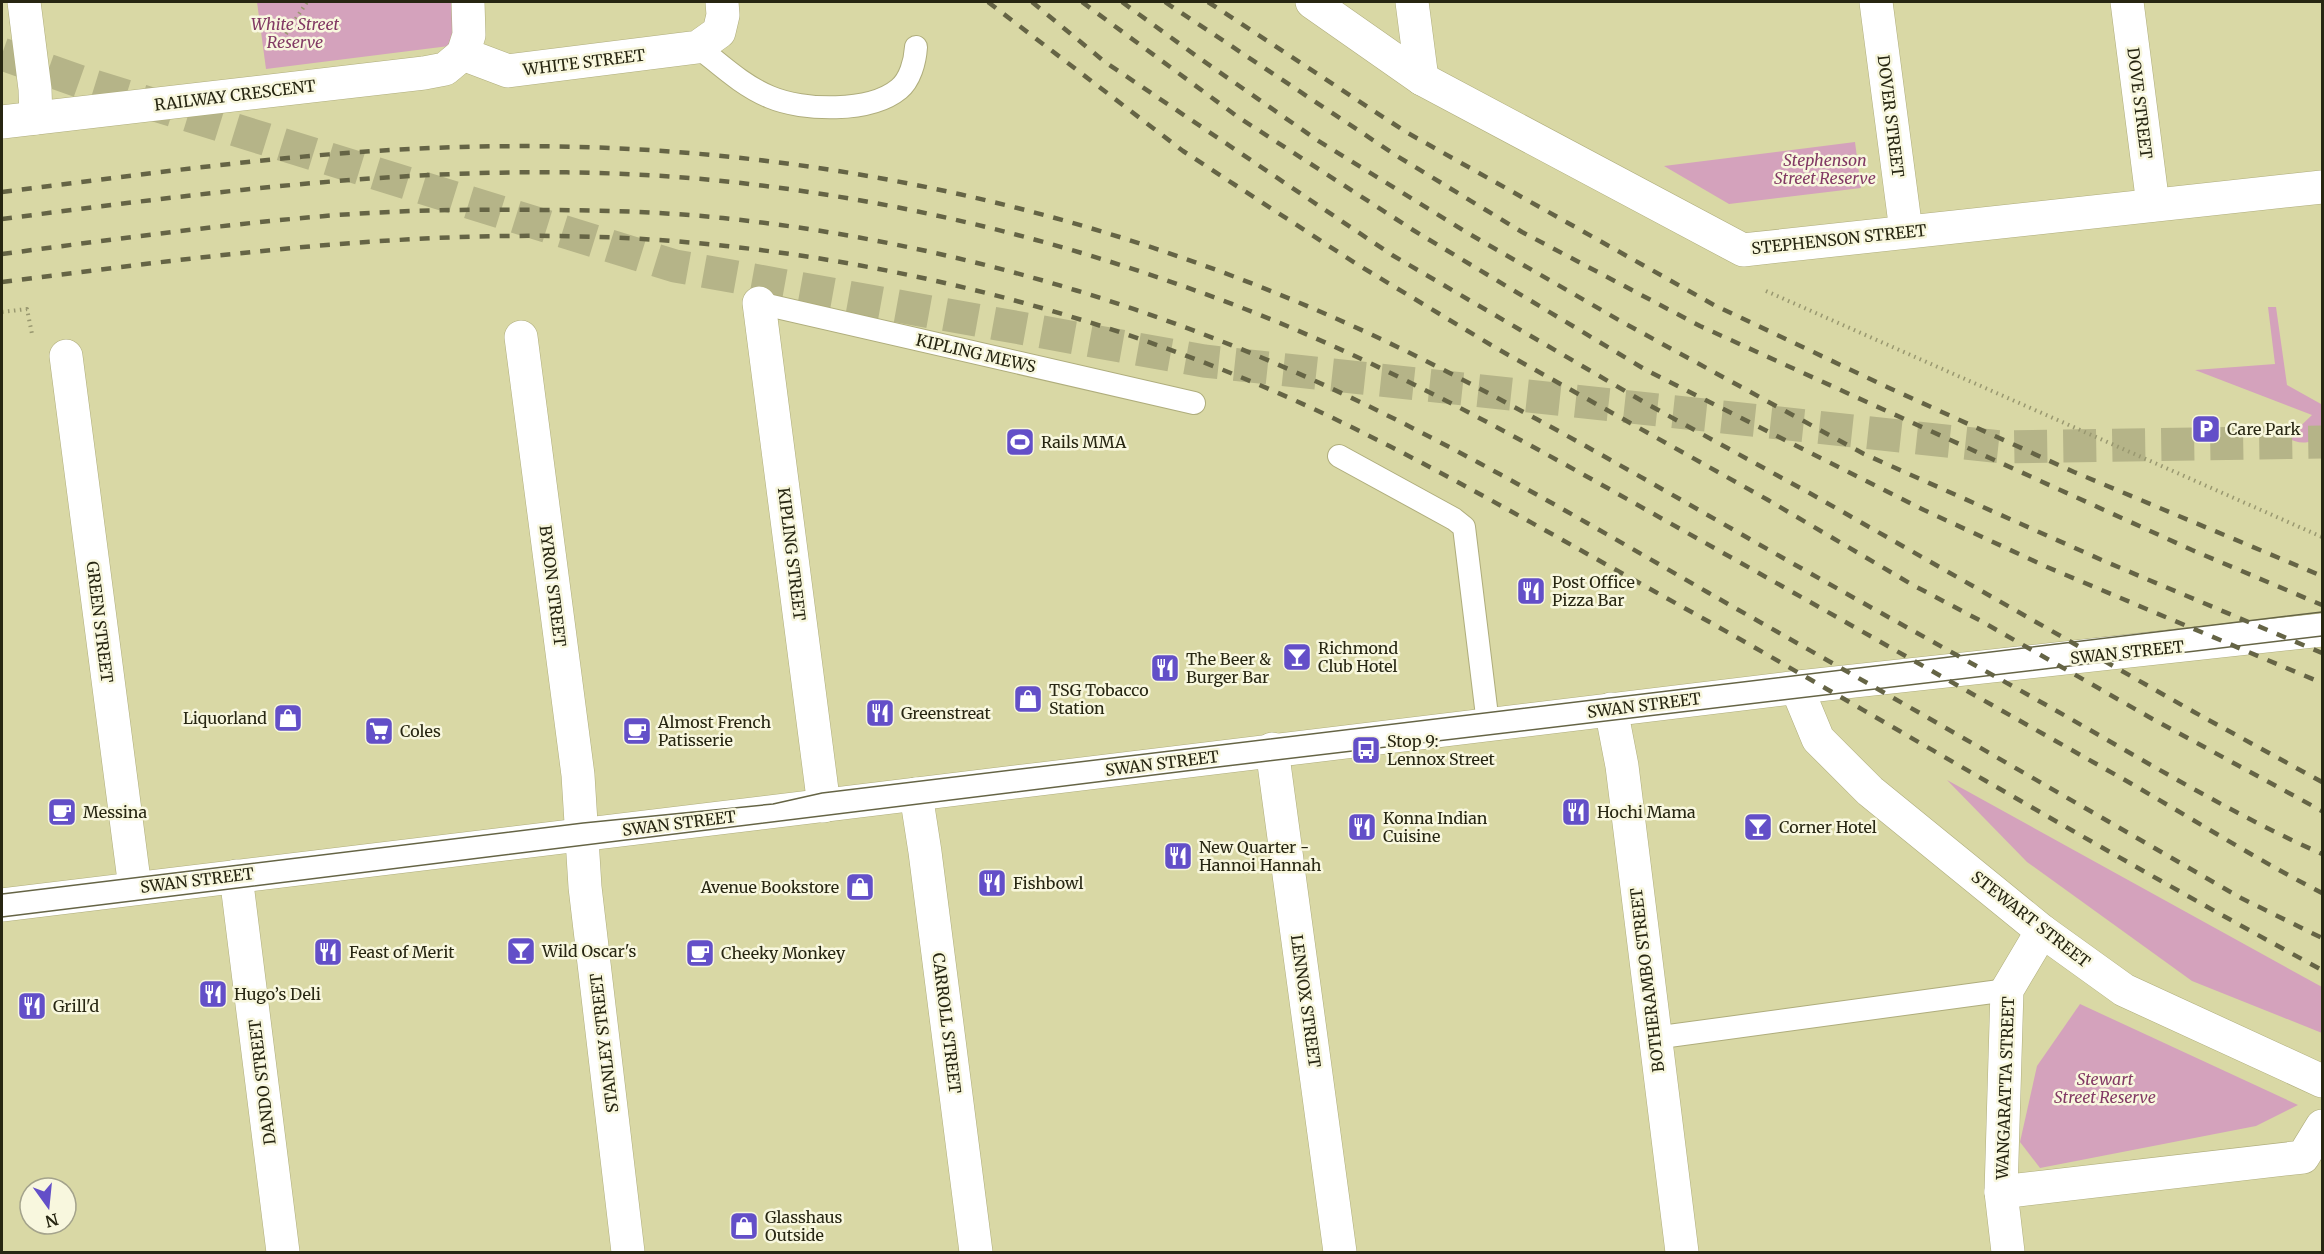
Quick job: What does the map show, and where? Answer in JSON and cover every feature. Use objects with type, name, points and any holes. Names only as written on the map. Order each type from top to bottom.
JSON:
[{"type":"street","points":[[24,2],[35,89],[36,118]]},
{"type":"street","points":[[463,54],[469,35],[468,2]]},
{"type":"street","name":"STEPHENSON STREET","points":[[1312,2],[1422,80],[1743,250],[2322,187]]},
{"type":"street","points":[[1412,2],[1422,80]]},
{"type":"street","name":"DOVER STREET","points":[[1876,2],[1906,231]]},
{"type":"street","name":"DOVE STREET","points":[[2127,2],[2153,205]]},
{"type":"street","name":"WHITE STREET","points":[[463,54],[508,71],[713,27]]},
{"type":"street","name":"RAILWAY CRESCENT","points":[[2,122],[424,73],[445,69],[463,54]]},
{"type":"street","name":"KIPLING STREET","points":[[759,303],[824,806]]},
{"type":"street","name":"BYRON STREET","points":[[521,338],[578,775],[582,834]]},
{"type":"street","name":"GREEN STREET","points":[[66,356],[135,888]]},
{"type":"street","name":"SWAN STREET","points":[[2,905],[824,806],[1272,749],[1799,687],[2322,630]]},
{"type":"street","name":"STEWART STREET","points":[[1799,687],[1801,698],[1818,739],[1870,791],[2042,932],[2124,990],[2322,1081]]},
{"type":"street","name":"BOTHERAMBO STREET","points":[[1611,709],[1622,766],[1682,1252]]},
{"type":"street","name":"LENNOX STREET","points":[[1272,749],[1340,1252]]},
{"type":"street","name":"CARROLL STREET","points":[[916,794],[976,1252]]},
{"type":"street","name":"STANLEY STREET","points":[[582,834],[585,887],[628,1252]]},
{"type":"street","name":"DANDO STREET","points":[[236,876],[283,1252]]},
{"type":"street","name":"WANGARATTA STREET","points":[[2008,1252],[2001,1192],[2007,990],[2042,932]]},
{"type":"street","points":[[2001,1192],[2303,1157],[2322,1126]]},
{"type":"lane","points":[[713,27],[741,81],[767,96],[792,105],[820,108],[871,102],[893,93],[902,86],[909,75],[916,48]]},
{"type":"lane","name":"KIPLING MEWS","points":[[759,303],[1194,403]]},
{"type":"lane","points":[[1339,456],[1454,519],[1464,527],[1488,724]]},
{"type":"lane","points":[[1654,1038],[2007,990]]},
{"type":"path","points":[[275,50],[307,2]]},
{"type":"path","points":[[1766,291],[2322,537]]},
{"type":"path","points":[[2,312],[27,309],[33,343]]},
{"type":"green space","name":"White Street Reserve","points":[[257,2],[460,2],[465,44],[266,69]]},
{"type":"green space","name":"Stephenson Street Reserve","points":[[1855,142],[1861,188],[1729,204],[1664,166]]},
{"type":"green space","points":[[2268,307],[2276,307],[2287,385],[2321,404],[2322,407],[2322,434],[2310,442],[2297,442],[2288,438],[2312,415],[2195,370],[2275,364]]},
{"type":"green space","points":[[1947,780],[2322,987],[2322,1033],[2192,981],[2027,862]]},
{"type":"green space","name":"Stewart Street Reserve","points":[[2080,1004],[2298,1105],[2256,1126],[2040,1168],[2020,1142],[2037,1066]]},
{"type":"tunnel","points":[[2,54],[87,84],[675,266],[1204,361],[2001,447],[2322,442]]},
{"type":"tram line","points":[[2,894],[583,823],[773,804],[822,793],[2322,612]]},
{"type":"tram line","points":[[2,917],[1218,767],[2322,636]]},
{"type":"railway","points":[[988,2],[1183,151],[1355,263],[1496,348],[1768,500],[1911,584],[2322,811]]},
{"type":"railway","points":[[1032,2],[1105,62],[1392,255],[1649,405],[2322,782]]},
{"type":"railway","points":[[1082,2],[1238,117],[1413,230],[1646,370],[1924,510],[2047,567],[2322,683]]},
{"type":"railway","points":[[1122,2],[1317,140],[1466,232],[1624,323],[1864,454],[2104,561],[2322,653]]},
{"type":"railway","points":[[1165,2],[1397,156],[1522,232],[1700,326],[2192,550],[2322,605]]},
{"type":"railway","points":[[1208,2],[1406,132],[1714,305],[2074,472],[2322,576]]},
{"type":"railway","points":[[2,192],[173,170],[346,153],[461,147],[587,147],[712,155],[835,171],[957,194],[1077,224],[1196,262],[1312,308],[1426,361],[1602,455],[2184,783],[2322,854]]},
{"type":"railway","points":[[2,219],[188,196],[375,178],[468,173],[562,172],[656,176],[749,184],[813,193],[939,216],[1063,247],[1245,309],[1404,379],[1558,460],[2322,893]]},
{"type":"railway","points":[[2,254],[204,228],[352,214],[461,210],[610,211],[723,218],[805,229],[887,243],[1048,282],[1206,335],[1283,367],[1405,424],[1591,525],[2241,898],[2322,938]]},
{"type":"railway","points":[[2,282],[273,250],[363,242],[453,237],[543,236],[634,239],[726,246],[796,255],[865,266],[934,281],[1003,297],[1071,317],[1204,362],[1343,423],[1416,460],[1745,642],[2105,849],[2322,970]]},
{"type":"place","name":"Care Park","points":[[2206,429]]},
{"type":"place","name":"Rails MMA","points":[[1020,442]]},
{"type":"place","name":"Post Office Pizza Bar","points":[[1531,591]]},
{"type":"place","name":"Richmond Club Hotel","points":[[1297,657]]},
{"type":"place","name":"The Beer & Burger Bar","points":[[1165,668]]},
{"type":"place","name":"TSG Tobacco Station","points":[[1028,699]]},
{"type":"place","name":"Greenstreat","points":[[880,713]]},
{"type":"place","name":"Liquorland","points":[[288,718]]},
{"type":"place","name":"Coles","points":[[379,731]]},
{"type":"place","name":"Almost French Patisserie","points":[[637,731]]},
{"type":"place","name":"Stop 9: Lennox Street","points":[[1366,750]]},
{"type":"place","name":"Messina","points":[[62,812]]},
{"type":"place","name":"Hochi Mama","points":[[1576,812]]},
{"type":"place","name":"Konna Indian Cuisine","points":[[1362,827]]},
{"type":"place","name":"Corner Hotel","points":[[1758,827]]},
{"type":"place","name":"New Quarter - Hannoi Hannah","points":[[1178,856]]},
{"type":"place","name":"Fishbowl","points":[[992,883]]},
{"type":"place","name":"Avenue Bookstore","points":[[860,887]]},
{"type":"place","name":"Wild Oscar's","points":[[521,951]]},
{"type":"place","name":"Feast of Merit","points":[[328,952]]},
{"type":"place","name":"Cheeky Monkey","points":[[700,953]]},
{"type":"place","name":"Hugo’s Deli","points":[[213,994]]},
{"type":"place","name":"Grill'd","points":[[32,1006]]},
{"type":"place","name":"Glasshaus Outside","points":[[744,1226]]}]
